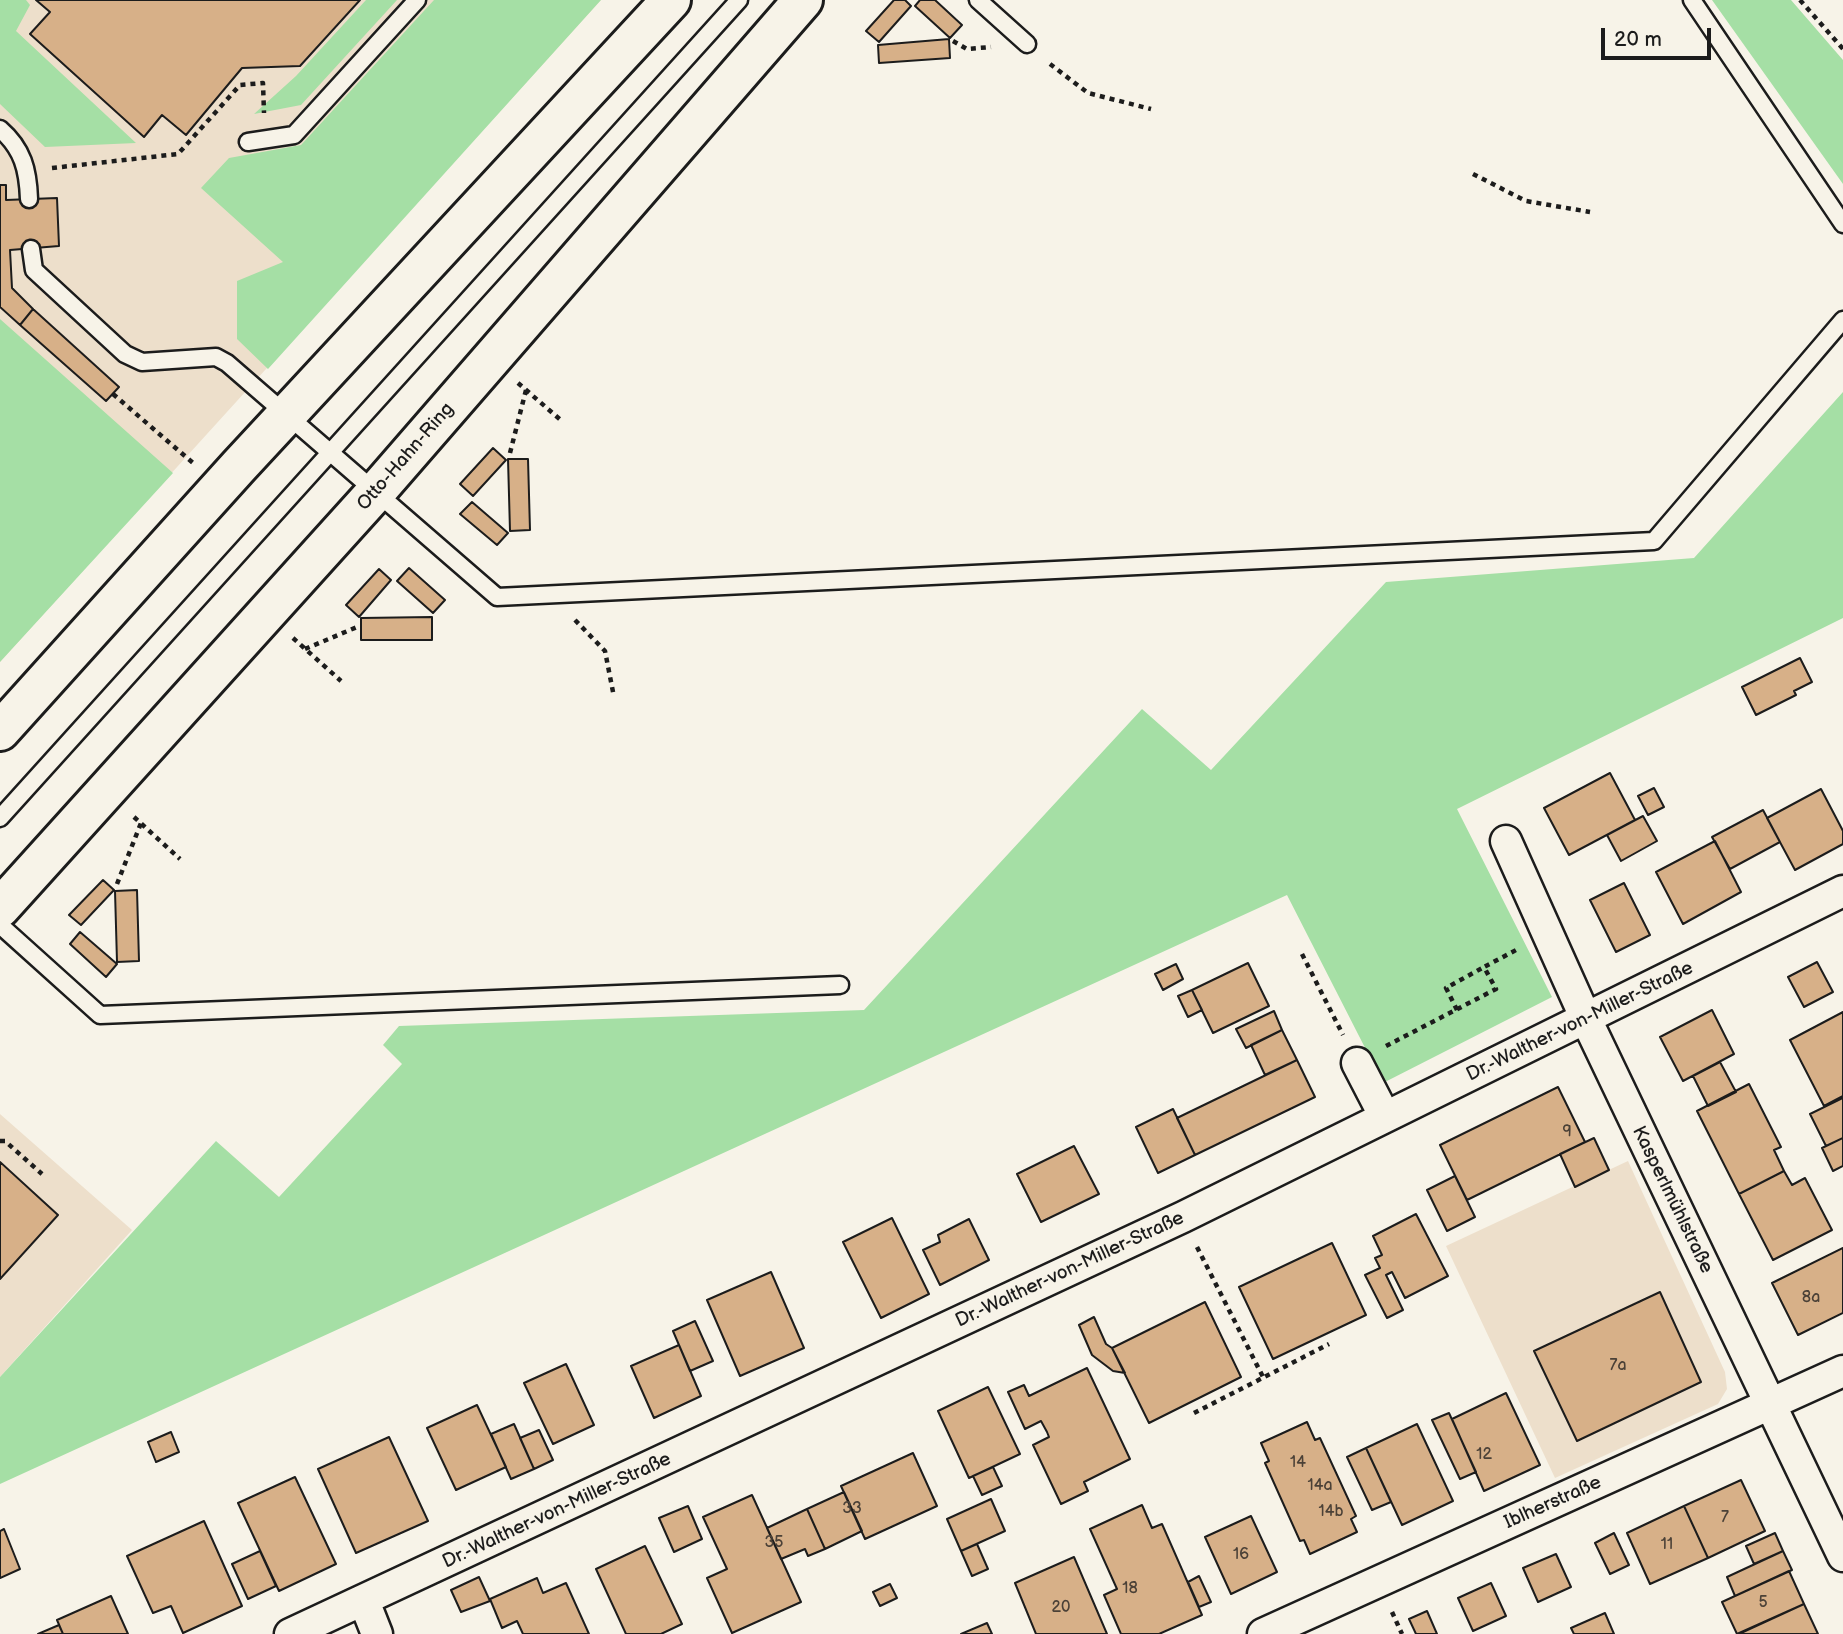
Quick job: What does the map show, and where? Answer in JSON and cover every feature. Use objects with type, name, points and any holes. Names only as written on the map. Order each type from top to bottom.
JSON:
[{"type":"street","points":[[0,731],[287,415],[671,0]]},
{"type":"street","name":"Otto-Hahn-Ring","points":[[0,908],[374,494],[803,0]]},
{"type":"street","name":"Kasperlmühlstraße","points":[[1506,841],[1586,1019],[1843,1556]]},
{"type":"street","name":"Dr.-Walther-von-Miller-Straße","points":[[290,1634],[1183,1217],[1843,891]]},
{"type":"street","points":[[1357,1063],[1385,1117]]},
{"type":"street","name":"Iblherstraße","points":[[1263,1634],[1771,1406],[1843,1371]]},
{"type":"street","points":[[364,1601],[377,1634]]},
{"type":"lane","points":[[248,142],[294,135],[417,0]]},
{"type":"lane","points":[[0,818],[739,0]]},
{"type":"lane","points":[[978,0],[1027,44]]},
{"type":"lane","points":[[1692,0],[1843,224]]},
{"type":"lane","points":[[0,129],[12,139],[26,165],[29,199]]},
{"type":"lane","points":[[32,249],[34,270],[125,354],[142,362],[216,358],[227,363],[374,494],[497,597],[1654,541],[1843,320]]},
{"type":"lane","points":[[0,925],[100,1015],[840,985]]},
{"type":"path","points":[[1800,0],[1843,50]]},
{"type":"path","points":[[1050,64],[1088,93],[1151,109]]},
{"type":"path","points":[[26,165],[178,154],[240,85],[263,83],[264,140]]},
{"type":"path","points":[[1473,174],[1526,201],[1590,212]]},
{"type":"path","points":[[518,383],[563,422]]},
{"type":"path","points":[[510,453],[526,390]]},
{"type":"path","points":[[113,394],[199,468]]},
{"type":"path","points":[[549,595],[605,651],[614,697]]},
{"type":"path","points":[[305,649],[357,627]]},
{"type":"path","points":[[296,640],[341,681]]},
{"type":"path","points":[[133,817],[180,859]]},
{"type":"path","points":[[117,884],[141,823]]},
{"type":"path","points":[[1457,1010],[1446,988],[1547,934]]},
{"type":"path","points":[[1302,954],[1357,1063],[1496,989],[1484,967]]},
{"type":"path","points":[[0,1141],[5,1141],[41,1174]]},
{"type":"path","points":[[1183,1217],[1263,1377]]},
{"type":"path","points":[[1194,1413],[1329,1344]]},
{"type":"shaded area","points":[[0,0],[601,0],[0,662]]},
{"type":"shaded area","points":[[0,1114],[132,1230],[0,1377]]},
{"type":"shaded area","points":[[1628,1161],[1725,1372],[1727,1389],[1718,1404],[1555,1478],[1446,1246]]},
{"type":"green space","points":[[0,0],[26,0],[30,5],[16,31],[136,143],[45,147],[0,104]]},
{"type":"green space","points":[[366,0],[397,0],[301,105],[254,114],[296,76]]},
{"type":"green space","points":[[434,0],[601,0],[268,369],[237,339],[237,281],[283,262],[201,188],[229,158],[301,145]]},
{"type":"green space","points":[[1712,0],[1791,0],[1843,60],[1843,184]]},
{"type":"green space","points":[[0,319],[173,473],[0,662]]},
{"type":"green space","points":[[1843,392],[1843,618],[1457,809],[1552,997],[1383,1083],[1287,895],[0,1484],[0,1377],[216,1141],[279,1197],[402,1064],[383,1045],[399,1026],[864,1010],[1142,709],[1211,770],[1386,582],[1694,558]]},
{"type":"building","points":[[36,0],[360,0],[300,66],[242,68],[186,135],[162,115],[144,137],[30,34],[50,12]]},
{"type":"building","points":[[894,0],[905,0],[911,6],[879,42],[866,31]]},
{"type":"building","points":[[920,0],[935,0],[962,25],[950,38],[915,6]]},
{"type":"building","points":[[949,39],[950,58],[879,63],[878,45]]},
{"type":"building","points":[[0,185],[6,185],[6,200],[57,198],[59,246],[10,250],[12,288],[33,309],[20,325],[0,307]]},
{"type":"building","points":[[33,309],[119,387],[106,401],[20,325]]},
{"type":"building","points":[[493,448],[506,460],[473,496],[460,484]]},
{"type":"building","points":[[508,459],[528,459],[530,530],[510,531]]},
{"type":"building","points":[[472,502],[508,533],[497,545],[460,514]]},
{"type":"building","points":[[409,568],[445,600],[433,613],[397,581]]},
{"type":"building","points":[[379,569],[391,580],[359,617],[346,605]]},
{"type":"building","points":[[432,617],[432,640],[361,640],[361,618]]},
{"type":"building","points":[[1800,658],[1812,682],[1794,691],[1796,695],[1756,715],[1742,687]]},
{"type":"building","points":[[1610,773],[1635,820],[1569,855],[1544,808]]},
{"type":"building","points":[[1654,788],[1664,807],[1648,815],[1638,796]]},
{"type":"building","points":[[1821,789],[1843,831],[1843,844],[1795,870],[1767,818]]},
{"type":"building","points":[[1763,810],[1780,842],[1730,869],[1712,837]]},
{"type":"building","points":[[1643,816],[1657,841],[1621,861],[1607,835]]},
{"type":"building","points":[[1715,841],[1741,892],[1683,924],[1656,872]]},
{"type":"building","points":[[103,880],[114,890],[81,925],[69,915]]},
{"type":"building","points":[[1624,883],[1650,935],[1616,952],[1590,900]]},
{"type":"building","points":[[137,890],[139,961],[117,962],[115,891]]},
{"type":"building","points":[[80,932],[117,964],[106,977],[70,944]]},
{"type":"building","points":[[1817,962],[1833,992],[1804,1007],[1788,977]]},
{"type":"building","points":[[1248,963],[1269,1006],[1213,1033],[1192,990]]},
{"type":"building","points":[[1176,964],[1183,979],[1163,990],[1155,974]]},
{"type":"building","points":[[1192,990],[1202,1010],[1188,1017],[1178,996]]},
{"type":"building","points":[[1712,1010],[1734,1054],[1683,1081],[1660,1037]]},
{"type":"building","points":[[1274,1011],[1282,1030],[1246,1048],[1236,1029]]},
{"type":"building","points":[[1843,1012],[1843,1096],[1824,1106],[1790,1040]]},
{"type":"building","points":[[1282,1030],[1297,1060],[1265,1075],[1251,1045]]},
{"type":"building","points":[[1297,1060],[1315,1097],[1195,1155],[1177,1118]]},
{"type":"building","points":[[1720,1062],[1736,1092],[1708,1106],[1693,1076]]},
{"type":"building","points":[[1749,1084],[1781,1147],[1774,1150],[1784,1171],[1739,1194],[1697,1111]]},
{"type":"building","points":[[1558,1087],[1585,1142],[1467,1200],[1440,1145]]},
{"type":"building","points":[[1843,1098],[1843,1138],[1826,1146],[1810,1114]]},
{"type":"building","points":[[1173,1109],[1195,1155],[1158,1173],[1136,1127]]},
{"type":"building","points":[[1594,1138],[1609,1170],[1575,1187],[1560,1154]]},
{"type":"building","points":[[1843,1138],[1843,1166],[1833,1171],[1822,1148]]},
{"type":"building","points":[[1074,1146],[1099,1194],[1041,1222],[1017,1174]]},
{"type":"building","points":[[0,1162],[58,1215],[0,1279]]},
{"type":"building","points":[[1784,1171],[1792,1185],[1805,1178],[1832,1230],[1773,1260],[1739,1194]]},
{"type":"building","points":[[1455,1176],[1475,1217],[1447,1231],[1427,1190]]},
{"type":"building","points":[[1416,1214],[1448,1276],[1405,1298],[1392,1272],[1386,1275],[1403,1310],[1387,1318],[1365,1275],[1380,1268],[1375,1258],[1382,1255],[1373,1236]]},
{"type":"building","points":[[892,1218],[929,1294],[881,1318],[843,1242]]},
{"type":"building","points":[[969,1219],[989,1260],[940,1285],[923,1250],[940,1242],[938,1235]]},
{"type":"building","points":[[1332,1243],[1366,1315],[1273,1359],[1239,1287]]},
{"type":"building","points":[[1843,1248],[1843,1313],[1798,1335],[1772,1283]]},
{"type":"building","points":[[771,1272],[804,1348],[740,1376],[707,1300]]},
{"type":"building","points":[[1660,1292],[1701,1382],[1577,1441],[1534,1351]]},
{"type":"building","points":[[1205,1302],[1241,1377],[1149,1423],[1112,1348]]},
{"type":"building","points":[[1094,1317],[1106,1344],[1112,1348],[1125,1373],[1113,1371],[1092,1355],[1079,1325]]},
{"type":"building","points":[[695,1321],[713,1361],[690,1371],[673,1331]]},
{"type":"building","points":[[679,1345],[701,1396],[654,1418],[631,1366]]},
{"type":"building","points":[[566,1364],[594,1425],[553,1444],[524,1383]]},
{"type":"building","points":[[1087,1368],[1130,1459],[1084,1482],[1088,1491],[1061,1504],[1033,1445],[1049,1437],[1047,1432],[1041,1421],[1025,1429],[1008,1392],[1024,1385],[1029,1396]]},
{"type":"building","points":[[988,1387],[1020,1454],[969,1478],[938,1411]]},
{"type":"building","points":[[1506,1393],[1540,1465],[1484,1491],[1452,1419]]},
{"type":"building","points":[[477,1405],[506,1467],[456,1490],[427,1428]]},
{"type":"building","points":[[1449,1413],[1476,1472],[1460,1479],[1432,1420]]},
{"type":"building","points":[[1307,1422],[1315,1440],[1320,1438],[1356,1516],[1351,1519],[1357,1532],[1310,1554],[1304,1540],[1300,1541],[1265,1463],[1269,1461],[1261,1443]]},
{"type":"building","points":[[514,1424],[534,1469],[511,1479],[491,1434]]},
{"type":"building","points":[[1417,1424],[1453,1501],[1402,1525],[1366,1448]]},
{"type":"building","points":[[539,1430],[553,1460],[534,1469],[520,1438]]},
{"type":"building","points":[[171,1432],[179,1452],[156,1462],[148,1442]]},
{"type":"building","points":[[389,1437],[428,1521],[356,1553],[318,1469]]},
{"type":"building","points":[[1366,1448],[1391,1502],[1372,1510],[1347,1457]]},
{"type":"building","points":[[913,1453],[937,1506],[865,1539],[841,1486]]},
{"type":"building","points":[[993,1467],[1002,1486],[982,1495],[973,1476]]},
{"type":"building","points":[[295,1477],[336,1564],[279,1591],[238,1503]]},
{"type":"building","points":[[1741,1480],[1765,1531],[1708,1558],[1684,1506]]},
{"type":"building","points":[[844,1492],[862,1531],[825,1549],[807,1509]]},
{"type":"building","points":[[752,1495],[801,1602],[732,1633],[707,1578],[727,1569],[703,1517]]},
{"type":"building","points":[[991,1499],[1005,1531],[961,1551],[947,1519]]},
{"type":"building","points":[[1142,1505],[1152,1528],[1162,1524],[1202,1615],[1159,1634],[1121,1634],[1104,1595],[1117,1589],[1090,1529]]},
{"type":"building","points":[[688,1506],[702,1539],[674,1552],[659,1518]]},
{"type":"building","points":[[1684,1506],[1708,1558],[1650,1584],[1627,1533]]},
{"type":"building","points":[[807,1509],[825,1549],[808,1556],[805,1549],[781,1559],[767,1528]]},
{"type":"building","points":[[1251,1516],[1277,1572],[1231,1594],[1205,1537]]},
{"type":"building","points":[[204,1521],[242,1606],[183,1633],[171,1606],[153,1613],[127,1556]]},
{"type":"building","points":[[4,1529],[20,1569],[0,1578],[0,1531]]},
{"type":"building","points":[[1614,1533],[1629,1565],[1610,1574],[1595,1543]]},
{"type":"building","points":[[1775,1533],[1783,1551],[1754,1564],[1746,1546]]},
{"type":"building","points":[[977,1544],[988,1569],[972,1576],[961,1551]]},
{"type":"building","points":[[645,1546],[682,1624],[661,1634],[626,1634],[596,1569]]},
{"type":"building","points":[[260,1551],[276,1586],[248,1599],[232,1564]]},
{"type":"building","points":[[1783,1551],[1792,1570],[1735,1596],[1727,1577]]},
{"type":"building","points":[[1556,1554],[1571,1587],[1538,1602],[1523,1568]]},
{"type":"building","points":[[1074,1557],[1107,1634],[1036,1634],[1015,1583]]},
{"type":"building","points":[[1789,1571],[1804,1604],[1737,1634],[1722,1602]]},
{"type":"building","points":[[1199,1576],[1211,1602],[1199,1607],[1188,1582]]},
{"type":"building","points":[[479,1577],[490,1601],[461,1612],[451,1590]]},
{"type":"building","points":[[537,1578],[543,1593],[566,1583],[589,1634],[523,1634],[517,1621],[502,1628],[490,1599]]},
{"type":"building","points":[[1491,1583],[1506,1616],[1473,1631],[1458,1598]]},
{"type":"building","points":[[890,1584],[897,1598],[880,1606],[873,1592]]},
{"type":"building","points":[[111,1596],[128,1634],[63,1634],[57,1620]]},
{"type":"building","points":[[1804,1604],[1818,1634],[1739,1634]]},
{"type":"building","points":[[1427,1611],[1437,1634],[1416,1634],[1409,1619]]},
{"type":"building","points":[[1605,1613],[1614,1634],[1574,1634],[1571,1628]]},
{"type":"building","points":[[987,1623],[992,1634],[961,1634]]},
{"type":"building","points":[[59,1625],[63,1634],[38,1634]]}]
